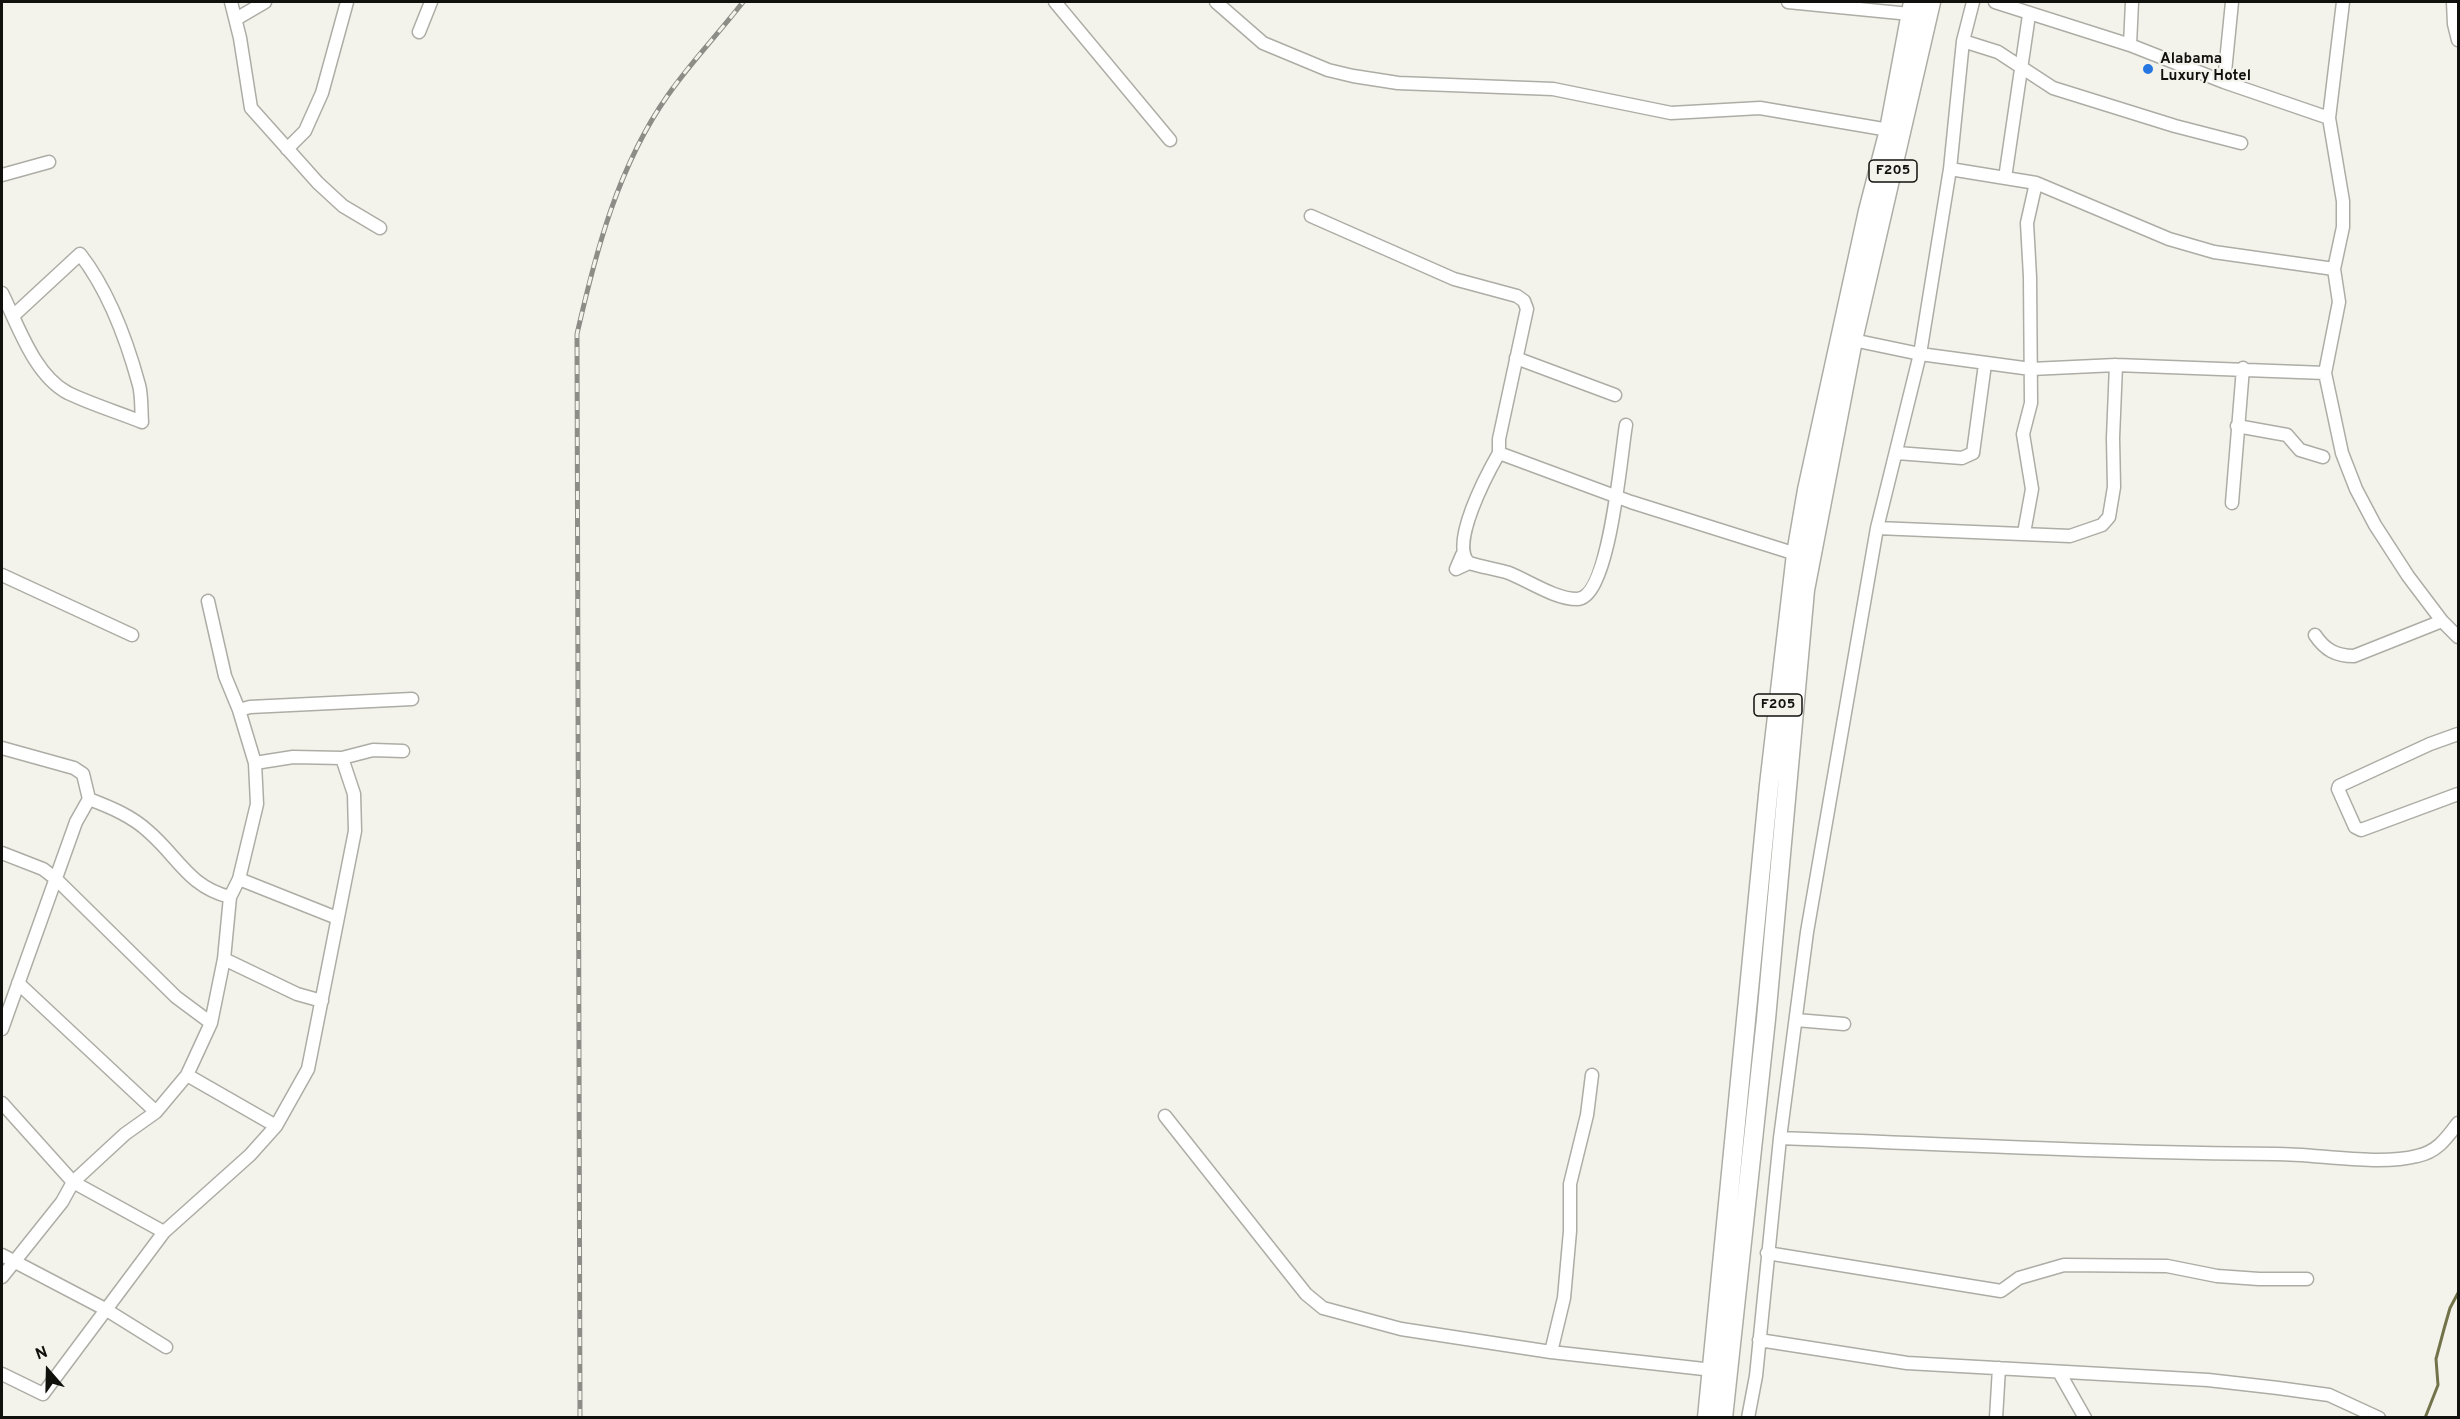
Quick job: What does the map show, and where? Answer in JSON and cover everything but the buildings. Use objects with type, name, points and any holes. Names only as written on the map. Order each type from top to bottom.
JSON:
[{"type":"main road","name":"F205","points":[[1723,1418],[1766,1019],[1805,590],[1853,340],[1931,2]]},
{"type":"main road","name":"F205","points":[[1707,1418],[1768,785],[1796,554],[1807,490],[1868,211],[1889,130],[1912,8]]},
{"type":"main road","points":[[1768,785],[1788,789]]},
{"type":"street","points":[[231,2],[251,108],[287,149],[343,206],[380,228]]},
{"type":"street","points":[[236,19],[265,2]]},
{"type":"street","points":[[287,149],[305,131],[322,93],[346,2]]},
{"type":"street","points":[[419,32],[430,2]]},
{"type":"street","points":[[1055,2],[1170,140]]},
{"type":"street","points":[[1216,2],[1263,43],[1328,70],[1353,76],[1408,83],[1553,89],[1671,113],[1760,108],[1889,130]]},
{"type":"street","points":[[1788,2],[1912,8]]},
{"type":"street","points":[[1748,1418],[1756,1376],[1780,1138],[1807,932],[1876,528],[1897,453],[1920,354],[1950,169],[1963,41],[1973,2]]},
{"type":"street","points":[[1995,2],[2130,45],[2224,82],[2329,118]]},
{"type":"street","points":[[2130,45],[2132,2]]},
{"type":"street","points":[[2224,82],[2232,2]]},
{"type":"street","points":[[2343,2],[2329,118],[2343,201],[2343,227],[2334,269],[2339,302],[2325,373],[2342,453],[2356,489],[2402,568],[2442,621],[2458,636]]},
{"type":"street","points":[[2453,2],[2454,24],[2458,40]]},
{"type":"street","points":[[2006,178],[2029,15]]},
{"type":"street","points":[[1963,41],[1998,52],[2053,88],[2241,144]]},
{"type":"street","points":[[2,175],[49,162]]},
{"type":"street","points":[[1950,169],[2036,183],[2169,239],[2214,252],[2334,269]]},
{"type":"street","points":[[2024,533],[2032,489],[2023,434],[2031,403],[2027,223],[2036,183]]},
{"type":"street","points":[[1311,216],[1454,279],[1517,296],[1524,301],[1527,309],[1499,439],[1499,453],[1480,487],[1466,531],[1465,559],[1556,593],[1577,599],[1587,596],[1595,586],[1603,561],[1617,497],[1619,462],[1626,424]]},
{"type":"street","points":[[2,293],[13,316],[35,358],[54,382],[67,392],[142,422],[140,387],[119,328],[89,266],[80,254],[13,316]]},
{"type":"street","points":[[1853,340],[1920,354],[2031,369],[2116,365],[2243,368],[2325,373]]},
{"type":"street","points":[[1516,358],[1615,395]]},
{"type":"street","points":[[1897,453],[1962,458],[1973,453],[1984,364]]},
{"type":"street","points":[[1876,528],[2070,536],[2102,525],[2109,517],[2114,487],[2113,438],[2116,365]]},
{"type":"street","points":[[2232,503],[2243,368]]},
{"type":"street","points":[[2237,426],[2287,435],[2300,450],[2323,457]]},
{"type":"street","points":[[1499,453],[1617,497],[1796,554]]},
{"type":"street","points":[[2,575],[132,635]]},
{"type":"street","points":[[2,1277],[62,1202],[73,1182],[125,1134],[156,1112],[187,1076],[211,1023],[224,959],[230,897],[239,879],[257,804],[255,763],[239,710],[225,676],[208,601]]},
{"type":"street","points":[[2314,635],[2322,646],[2338,656],[2354,656],[2442,621]]},
{"type":"street","points":[[239,710],[250,707],[412,699]]},
{"type":"street","points":[[2458,734],[2362,773],[2339,786],[2338,789],[2355,827],[2361,830],[2458,794]]},
{"type":"street","points":[[2,748],[74,768],[83,774],[88,799],[76,822],[2,1026]]},
{"type":"street","points":[[255,763],[293,757],[342,758],[373,750],[403,751]]},
{"type":"street","points":[[2,1377],[43,1394],[164,1232],[250,1155],[276,1126],[308,1069],[356,831],[354,794],[342,758]]},
{"type":"street","points":[[88,799],[117,810],[149,831],[190,878],[220,895],[230,897]]},
{"type":"street","points":[[2,853],[43,869],[56,879],[176,997],[211,1023]]},
{"type":"street","points":[[239,879],[338,918]]},
{"type":"street","points":[[224,959],[297,994],[322,1001]]},
{"type":"street","points":[[18,983],[156,1112]]},
{"type":"street","points":[[1796,1020],[1844,1024]]},
{"type":"street","points":[[1551,1352],[1564,1298],[1570,1231],[1570,1184],[1587,1115],[1592,1075]]},
{"type":"street","points":[[187,1076],[276,1126]]},
{"type":"street","points":[[2,1103],[73,1182],[164,1232]]},
{"type":"street","points":[[1165,1116],[1306,1294],[1323,1308],[1401,1329],[1551,1352],[1713,1370]]},
{"type":"street","points":[[1780,1138],[2150,1154],[2292,1154],[2405,1159],[2432,1152],[2442,1145],[2458,1124]]},
{"type":"street","points":[[1767,1252],[2001,1291],[2019,1278],[2064,1265],[2167,1266],[2217,1276],[2307,1279]]},
{"type":"street","points":[[2,1255],[105,1309],[166,1347]]},
{"type":"street","points":[[1758,1340],[1907,1363],[2208,1380],[2329,1395],[2379,1418]]},
{"type":"street","points":[[1996,1418],[1998,1368]]},
{"type":"street","points":[[2060,1372],[2085,1418]]},
{"type":"waterway","points":[[2425,1418],[2438,1385],[2436,1359],[2450,1308],[2458,1293]]},
{"type":"railway","points":[[580,1418],[577,334],[601,241],[622,180],[635,151],[668,95],[743,2]]},
{"type":"place","name":"Alabama Luxury Hotel","points":[[2148,69]]}]
